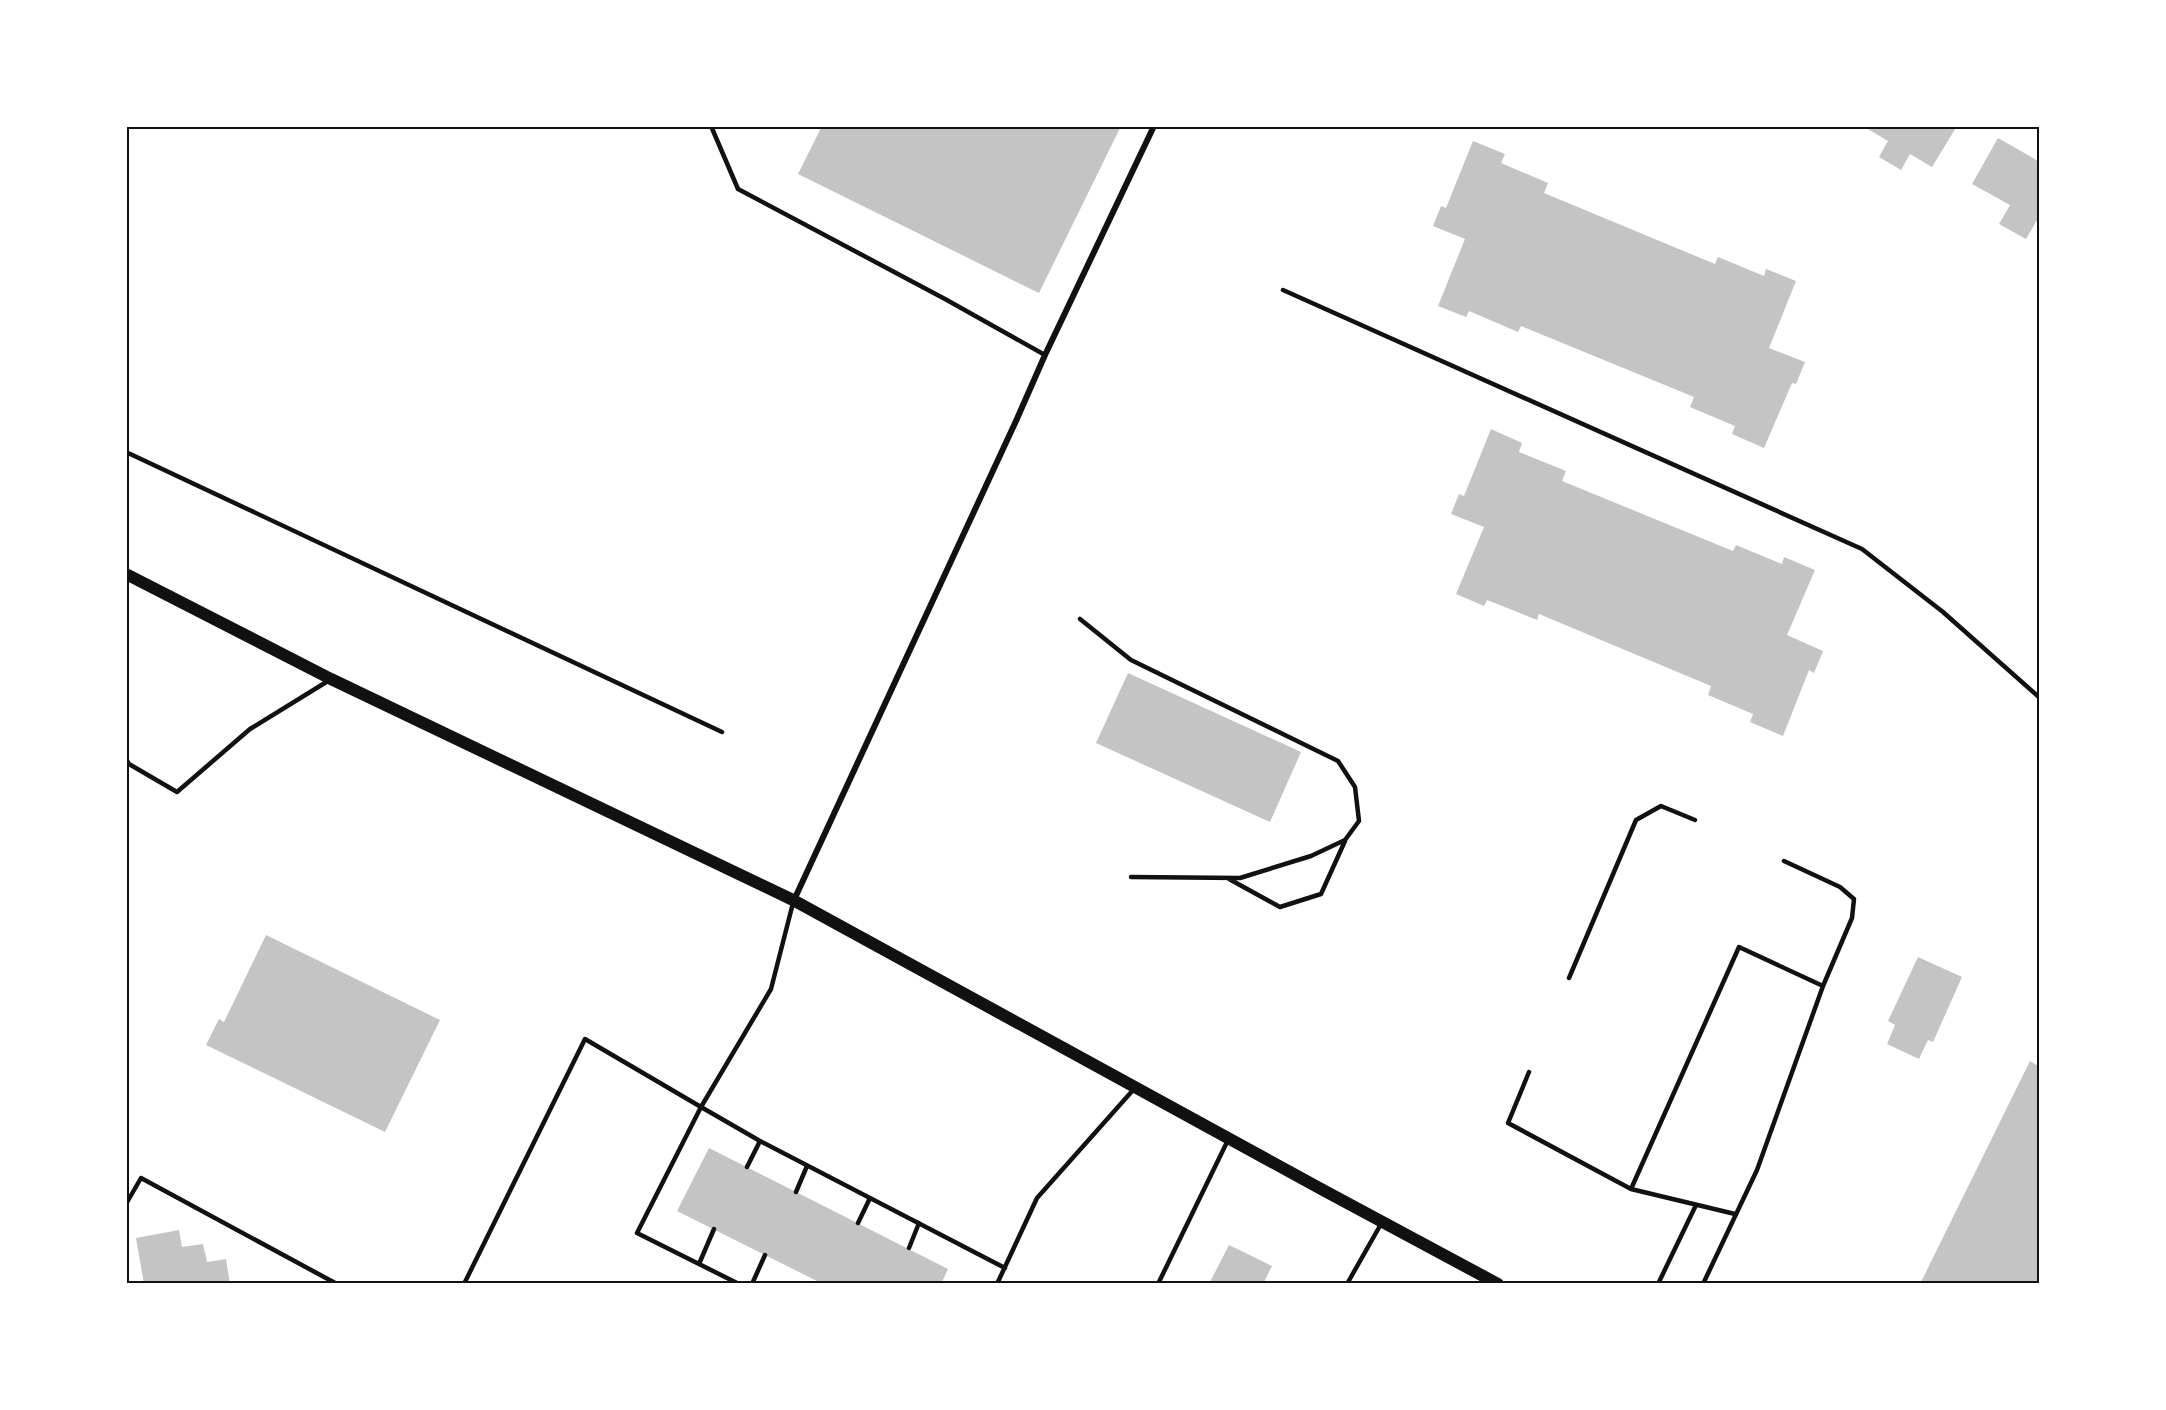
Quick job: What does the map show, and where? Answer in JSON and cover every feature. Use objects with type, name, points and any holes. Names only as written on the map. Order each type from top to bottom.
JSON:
[{"type":"main road","points":[[126,574],[331,679],[793,900],[1498,1284]]},
{"type":"street","points":[[793,900],[1045,355],[1154,126]]},
{"type":"lane","points":[[711,126],[738,189],[1045,355]]},
{"type":"lane","points":[[1283,290],[1862,549],[1943,612],[2040,698]]},
{"type":"lane","points":[[126,452],[722,732]]},
{"type":"lane","points":[[1080,619],[1131,660],[1338,761],[1355,787],[1359,820],[1345,840],[1321,894],[1280,907],[1227,878]]},
{"type":"lane","points":[[126,759],[129,764],[177,792],[250,729],[331,679]]},
{"type":"lane","points":[[1569,978],[1635,820],[1661,806],[1695,820]]},
{"type":"lane","points":[[1131,877],[1240,878],[1311,856],[1345,840]]},
{"type":"lane","points":[[1703,1284],[1757,1170],[1823,986],[1852,918],[1854,899],[1840,887],[1784,861]]},
{"type":"lane","points":[[739,1284],[637,1233],[701,1107],[771,989],[793,900]]},
{"type":"lane","points":[[1631,1189],[1739,947],[1823,986]]},
{"type":"lane","points":[[464,1284],[585,1039],[760,1141],[1005,1268]]},
{"type":"lane","points":[[1529,1072],[1508,1123],[1631,1189],[1735,1214]]},
{"type":"lane","points":[[998,1284],[1037,1198],[1136,1087]]},
{"type":"lane","points":[[1158,1284],[1229,1138]]},
{"type":"lane","points":[[747,1167],[760,1141]]},
{"type":"lane","points":[[796,1192],[807,1166]]},
{"type":"lane","points":[[126,1204],[141,1178],[337,1284]]},
{"type":"lane","points":[[858,1223],[870,1198]]},
{"type":"lane","points":[[1658,1284],[1696,1204]]},
{"type":"lane","points":[[1347,1284],[1383,1222]]},
{"type":"lane","points":[[909,1248],[919,1223]]},
{"type":"lane","points":[[699,1264],[714,1229]]},
{"type":"lane","points":[[752,1284],[765,1255]]},
{"type":"building","points":[[822,126],[1121,126],[1039,293],[798,174]]},
{"type":"building","points":[[1863,126],[1957,126],[1932,167],[1910,154],[1901,170],[1879,157],[1888,141]]},
{"type":"building","points":[[1998,138],[2040,162],[2040,221],[2037,220],[2026,239],[1999,224],[2010,205],[1972,184]]},
{"type":"building","points":[[1473,141],[1505,154],[1501,163],[1548,183],[1544,193],[1715,264],[1718,257],[1764,276],[1766,269],[1796,281],[1769,348],[1805,362],[1796,384],[1792,383],[1764,448],[1732,434],[1735,426],[1690,407],[1694,397],[1521,326],[1518,332],[1469,311],[1466,317],[1438,306],[1465,239],[1433,226],[1441,206],[1446,208]]},
{"type":"building","points":[[1491,429],[1522,443],[1519,452],[1566,471],[1562,481],[1733,551],[1736,545],[1782,564],[1784,557],[1815,570],[1787,635],[1823,651],[1814,673],[1809,670],[1783,736],[1750,722],[1753,714],[1708,695],[1711,686],[1539,614],[1537,620],[1487,600],[1484,606],[1456,594],[1484,527],[1451,514],[1459,494],[1464,496]]},
{"type":"building","points":[[1128,673],[1301,752],[1270,822],[1096,743]]},
{"type":"building","points":[[266,935],[440,1020],[385,1132],[206,1045],[219,1019],[224,1022]]},
{"type":"building","points":[[1918,957],[1962,977],[1933,1042],[1928,1040],[1919,1059],[1887,1044],[1895,1025],[1888,1021]]},
{"type":"building","points":[[2030,1061],[2040,1067],[2040,1284],[1920,1284]]},
{"type":"building","points":[[709,1148],[948,1269],[941,1284],[823,1284],[677,1211]]},
{"type":"building","points":[[179,1230],[182,1247],[203,1244],[207,1262],[226,1259],[230,1284],[144,1284],[136,1238]]},
{"type":"building","points":[[1229,1245],[1272,1266],[1263,1284],[1209,1284]]}]
